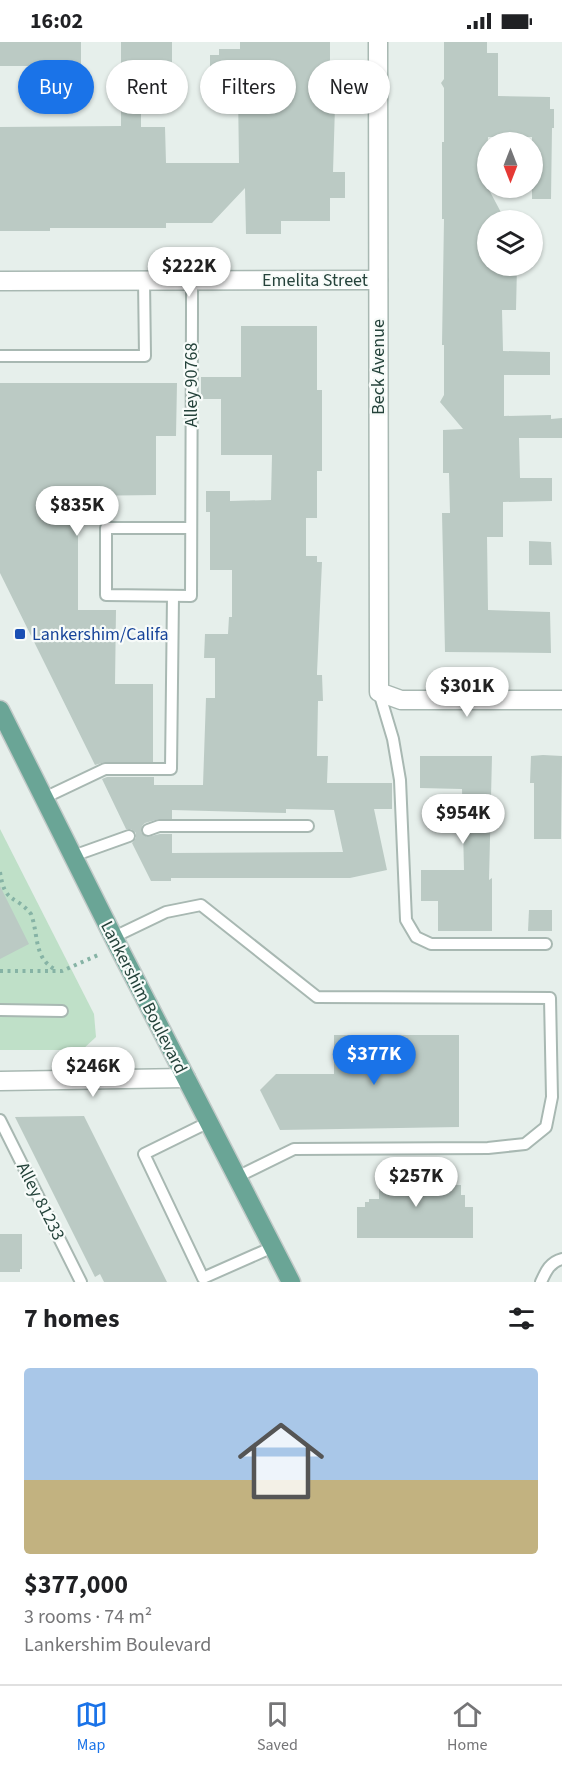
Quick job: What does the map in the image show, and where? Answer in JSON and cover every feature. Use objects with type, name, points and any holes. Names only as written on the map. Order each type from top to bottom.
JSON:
[{"type":"main road","name":"Lankershim Boulevard","points":[[0,710],[116,942],[291,1282]]},
{"type":"street","name":"Beck Avenue","points":[[378,42],[379,692]]},
{"type":"street","name":"Emelita Street","points":[[0,281],[378,280]]},
{"type":"street","points":[[379,692],[401,700],[562,700]]},
{"type":"street","points":[[0,1081],[186,1078]]},
{"type":"lane","points":[[0,356],[145,356],[144,280]]},
{"type":"lane","name":"Alley 90768","points":[[173,596],[190,596],[192,280]]},
{"type":"lane","points":[[44,798],[105,769],[171,770],[173,596],[106,595],[106,528],[191,528]]},
{"type":"lane","points":[[379,692],[393,739],[400,780],[406,920],[416,937],[431,944],[546,944]]},
{"type":"lane","points":[[148,830],[159,826],[308,826]]},
{"type":"lane","points":[[73,856],[129,836]]},
{"type":"lane","points":[[116,942],[166,912],[201,905],[317,997],[550,998],[552,1097],[546,1127],[525,1144],[488,1148],[294,1149],[237,1177]]},
{"type":"lane","points":[[0,1010],[62,1011]]},
{"type":"lane","name":"Alley 81233","points":[[0,1120],[81,1282]]},
{"type":"lane","points":[[209,1122],[144,1154],[204,1278],[273,1247]]},
{"type":"lane","points":[[541,1282],[546,1269],[562,1259]]},
{"type":"path","points":[[0,872],[1,889],[32,914],[38,950],[49,966],[57,970]]},
{"type":"path","points":[[0,971],[62,970],[116,942]]},
{"type":"green space","points":[[0,829],[94,1014],[96,1037],[82,1050],[0,1050]]},
{"type":"building","points":[[0,42],[81,42],[81,60],[18,60],[18,66],[0,66]]},
{"type":"building","points":[[121,42],[172,42],[172,60],[121,60]]},
{"type":"building","points":[[240,42],[330,42],[330,60],[308,60],[308,114],[335,114],[333,172],[345,172],[345,198],[330,198],[330,221],[281,221],[281,234],[246,234],[245,188],[212,223],[166,223],[166,228],[50,228],[50,231],[0,231],[0,127],[121,126],[121,114],[141,114],[141,127],[165,127],[166,163],[239,163],[238,114],[296,114],[296,60],[210,60],[210,55],[219,55],[219,49],[240,49]]},
{"type":"building","points":[[444,42],[487,42],[487,53],[498,53],[498,96],[550,97],[550,109],[554,109],[551,199],[532,199],[543,198],[543,132],[477,132],[477,198],[493,198],[500,210],[477,210],[477,276],[517,276],[516,310],[502,310],[503,351],[550,352],[550,375],[504,375],[504,416],[551,415],[551,419],[562,418],[562,438],[519,438],[520,478],[552,478],[552,501],[503,502],[503,537],[487,537],[488,610],[550,612],[551,653],[445,652],[442,513],[450,513],[449,473],[443,473],[443,430],[463,429],[440,402],[444,395],[442,142],[444,142],[444,88],[441,83],[444,79]]},
{"type":"building","points":[[241,326],[317,326],[317,390],[322,390],[322,471],[317,471],[317,518],[306,518],[306,556],[317,556],[317,562],[322,562],[317,675],[322,675],[323,701],[318,701],[317,756],[328,756],[327,783],[392,783],[392,809],[374,809],[387,870],[350,878],[171,878],[171,881],[151,881],[132,843],[136,838],[136,833],[131,829],[126,829],[102,779],[107,777],[154,777],[154,785],[203,785],[206,698],[215,698],[215,658],[204,658],[205,634],[228,634],[229,617],[232,617],[232,570],[210,570],[210,512],[206,512],[206,491],[230,491],[230,501],[271,500],[272,455],[221,455],[221,399],[201,399],[201,377],[241,377]],"holes":[[[286,809],[334,810],[343,852],[172,853],[172,834],[147,837],[141,832],[145,823],[159,819],[172,819],[172,810],[286,813]]]},
{"type":"building","points":[[0,383],[177,383],[176,436],[156,436],[156,495],[78,496],[78,610],[116,610],[115,684],[153,684],[153,762],[105,762],[95,765],[0,573]]},
{"type":"building","points":[[529,541],[551,542],[552,565],[529,565]]},
{"type":"building","points":[[420,756],[492,756],[489,880],[492,878],[492,931],[438,931],[438,901],[421,901],[421,870],[464,870],[462,789],[420,788]]},
{"type":"building","points":[[531,756],[562,756],[561,839],[534,839],[534,783],[530,783]]},
{"type":"building","points":[[0,886],[29,944],[0,959]]},
{"type":"building","points":[[529,910],[552,910],[552,931],[528,931]]},
{"type":"building","points":[[334,1035],[459,1035],[459,1127],[280,1130],[260,1090],[276,1074],[334,1074]]},
{"type":"building","points":[[84,1116],[167,1282],[104,1282],[100,1274],[95,1277],[15,1117]]},
{"type":"building","points":[[403,1170],[451,1170],[451,1185],[461,1185],[461,1195],[465,1195],[465,1207],[473,1207],[473,1238],[357,1238],[357,1207],[365,1207],[365,1202],[369,1202],[369,1199],[379,1199],[379,1173],[403,1173]]},
{"type":"building","points":[[0,1234],[22,1234],[22,1269],[20,1272],[0,1272]]},
{"type":"place","name":"Lankershim/Califa","points":[[20,634]]}]
